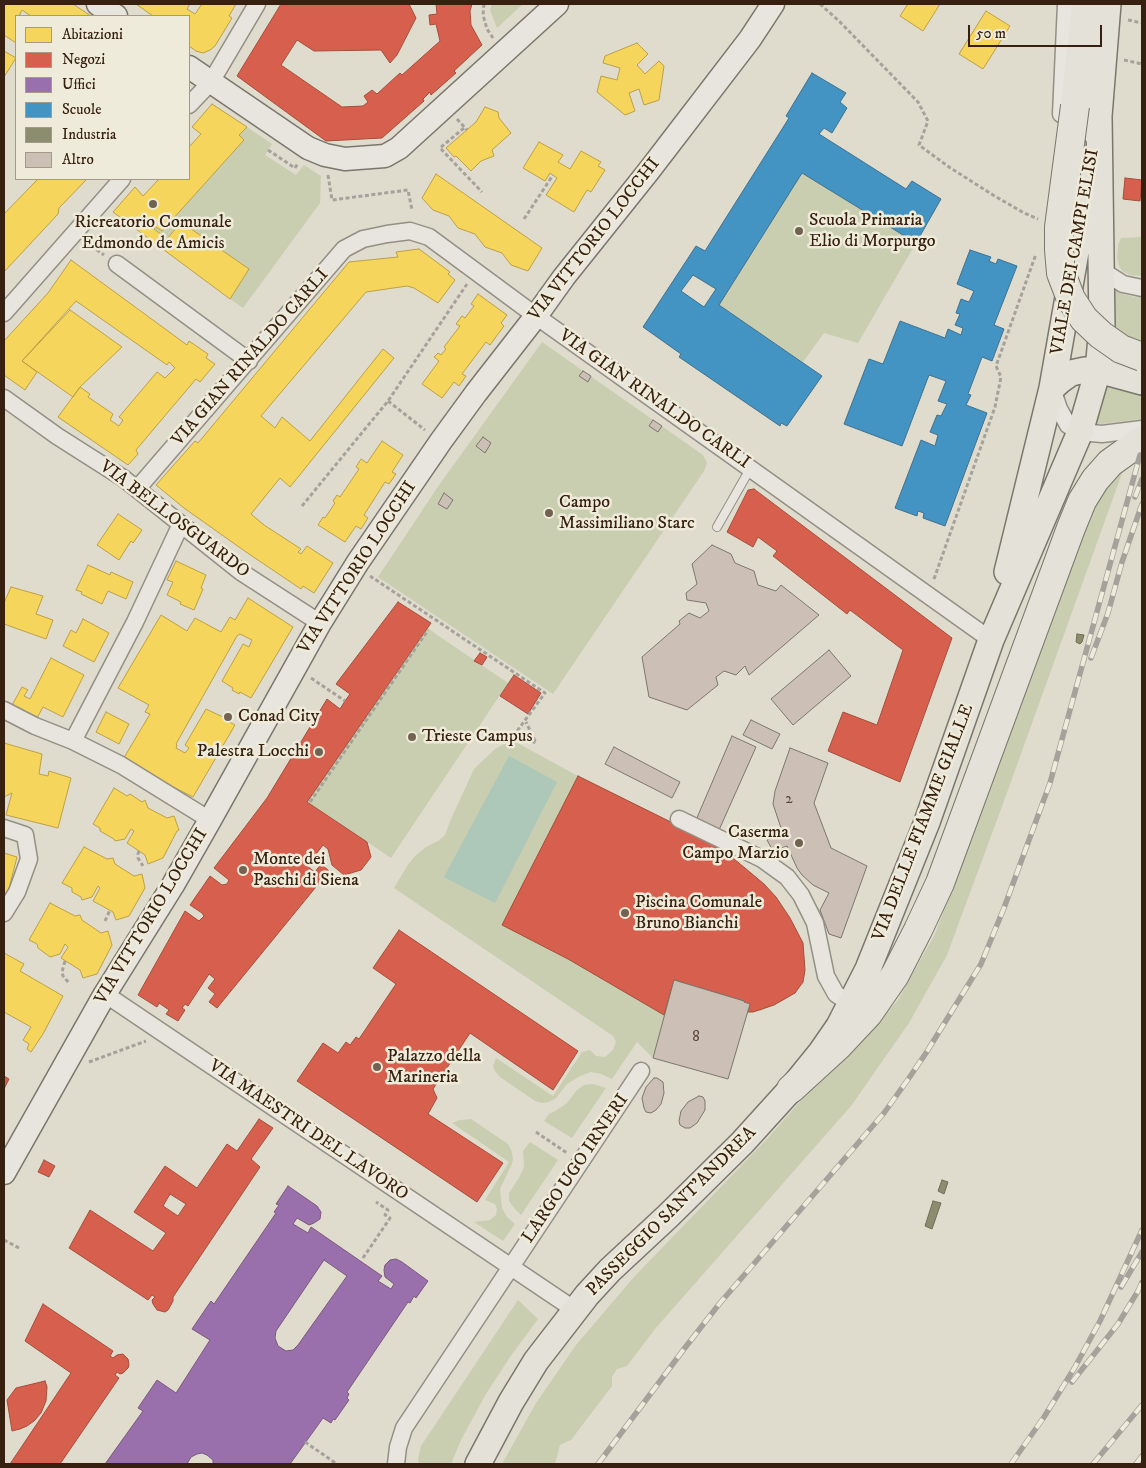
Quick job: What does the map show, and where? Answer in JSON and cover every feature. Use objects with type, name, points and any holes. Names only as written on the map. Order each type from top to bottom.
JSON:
[{"type":"highway","points":[[1086,4],[1087,111],[1060,219],[1059,250],[1061,273],[1071,299],[1084,319],[1101,335],[1121,349],[1142,357]]},
{"type":"highway","points":[[792,1090],[868,1014],[895,975],[940,883],[1082,501],[1095,480],[1110,463],[1142,440]]},
{"type":"main road","points":[[98,4],[114,15]]},
{"type":"main road","points":[[190,67],[308,148],[325,156],[345,159],[385,156],[399,148],[557,4]]},
{"type":"main road","name":"VIA VITTORIO LOCCHI","points":[[5,1166],[105,994],[173,885],[320,623],[358,562],[476,393],[750,39],[773,4]]},
{"type":"main road","name":"VIALE DEI CAMPI ELISI","points":[[1052,388],[1082,216],[1087,111],[1108,4]]},
{"type":"main road","name":"VIALE DEI CAMPI ELISI","points":[[1087,111],[1101,270],[1102,327],[1098,370]]},
{"type":"main road","points":[[1052,388],[1061,380],[1085,370],[1098,370],[1142,382]]},
{"type":"main road","name":"VIA DELLE FIAMME GIALLE","points":[[792,1090],[839,1026],[868,969],[927,822],[991,640],[1080,432],[1098,370]]},
{"type":"main road","name":"VIA DELLE FIAMME GIALLE","points":[[991,640],[1052,388]]},
{"type":"main road","name":"PASSEGGIO SANT'ANDREA","points":[[478,1464],[511,1402],[536,1361],[575,1310],[610,1270],[742,1143],[792,1090]]},
{"type":"street","points":[[190,104],[211,82],[257,4]]},
{"type":"street","points":[[1066,4],[1060,130],[1053,186],[1057,202],[1068,215],[1082,216]]},
{"type":"street","points":[[4,313],[121,180]]},
{"type":"street","name":"VIA GIAN RINALDO CARLI","points":[[137,489],[344,249],[363,239],[410,231],[429,237],[536,316],[991,640]]},
{"type":"street","points":[[112,261],[249,361]]},
{"type":"street","points":[[1101,270],[1123,284],[1142,288]]},
{"type":"street","points":[[1052,388],[1059,409],[1068,425],[1080,432],[1090,434],[1116,433],[1142,429]]},
{"type":"street","name":"VIA BELLOSGUARDO","points":[[4,398],[56,436],[123,478],[240,572],[320,623]]},
{"type":"street","points":[[1065,469],[1090,446],[1116,433]]},
{"type":"street","points":[[74,741],[135,622],[181,524]]},
{"type":"street","points":[[4,710],[122,765],[210,820]]},
{"type":"street","points":[[679,819],[762,859],[787,877],[801,895],[815,923],[826,976],[836,994],[851,1004]]},
{"type":"street","points":[[4,828],[25,835],[29,859],[17,892],[4,913]]},
{"type":"street","name":"VIA MAESTRI DEL LAVORO","points":[[105,994],[511,1267]]},
{"type":"street","name":"LARGO UGO IRNERI","points":[[396,1464],[398,1447],[404,1428],[641,1071]]},
{"type":"street","points":[[511,1267],[575,1310]]},
{"type":"lane","points":[[717,527],[750,468]]},
{"type":"path","points":[[484,4],[483,15],[487,29],[496,42]]},
{"type":"path","points":[[820,4],[918,102],[928,121],[919,145],[993,195],[1024,213],[1043,220]]},
{"type":"path","points":[[1128,20],[1142,23]]},
{"type":"path","points":[[1124,60],[1142,64]]},
{"type":"path","points":[[455,116],[465,129],[440,148],[482,192]]},
{"type":"path","points":[[268,150],[295,168]]},
{"type":"path","points":[[328,172],[332,200],[408,190],[412,210]]},
{"type":"path","points":[[524,219],[553,175]]},
{"type":"path","points":[[84,240],[112,261]]},
{"type":"path","points":[[934,579],[995,407],[1001,377],[996,366],[1038,249]]},
{"type":"path","points":[[302,506],[388,401],[468,282]]},
{"type":"path","points":[[388,401],[430,433]]},
{"type":"path","points":[[370,576],[545,693],[515,734],[536,742],[526,722]]},
{"type":"path","points":[[310,802],[367,716],[428,630]]},
{"type":"path","points":[[310,678],[345,701]]},
{"type":"path","points":[[139,851],[138,858],[143,866]]},
{"type":"path","points":[[105,921],[110,910]]},
{"type":"path","points":[[65,961],[62,972],[69,983]]},
{"type":"path","points":[[82,1065],[149,1040]]},
{"type":"path","points":[[536,1132],[567,1154]]},
{"type":"path","points":[[363,1258],[390,1218],[385,1215],[388,1210],[376,1202]]},
{"type":"path","points":[[4,1240],[21,1249]]},
{"type":"path","points":[[305,1442],[337,1464]]},
{"type":"shaded area","points":[[492,4],[523,4],[497,28],[490,10]]},
{"type":"shaded area","points":[[247,127],[272,144],[265,155],[296,175],[304,165],[321,176],[320,203],[243,308],[230,299],[248,269],[181,222],[167,239],[154,229],[156,227],[162,231],[244,140],[239,135]]},
{"type":"shaded area","points":[[802,173],[916,243],[858,343],[824,333],[803,362],[719,305]]},
{"type":"shaded area","points":[[1142,237],[1142,276],[1123,272],[1117,258],[1118,245],[1121,238]]},
{"type":"shaded area","points":[[1111,288],[1122,294],[1135,297],[1142,296],[1142,368],[1112,340]]},
{"type":"shaded area","name":"Campo Massimiliano Starc","points":[[542,342],[703,455],[707,463],[704,471],[553,694],[378,577],[437,488]]},
{"type":"shaded area","points":[[1103,383],[1142,393],[1142,419],[1093,425]]},
{"type":"shaded area","points":[[1125,465],[947,955],[909,1023],[851,1106],[655,1329],[627,1366],[617,1369],[612,1377],[612,1386],[571,1440],[560,1445],[555,1464],[502,1464],[536,1403],[576,1345],[634,1277],[767,1139],[841,1055],[870,1031],[898,1000],[935,934],[1091,508],[1105,483]]},
{"type":"shaded area","name":"Trieste Campus","points":[[427,628],[508,683],[391,858],[277,781],[330,702],[362,723]]},
{"type":"shaded area","name":"Piscina Comunale Bruno Bianchi","points":[[512,740],[578,776],[721,848],[764,884],[776,897],[790,918],[803,943],[805,970],[803,982],[795,993],[784,1000],[761,1011],[748,1012],[728,1079],[653,1058],[637,1042],[612,1079],[591,1072],[580,1076],[567,1084],[556,1098],[549,1102],[535,1101],[500,1077],[495,1071],[493,1066],[496,1058],[553,1096],[582,1052],[590,1050],[596,1056],[605,1057],[613,1050],[616,1042],[613,1036],[394,888],[415,856],[445,835],[474,769],[495,749]]},
{"type":"shaded area","points":[[509,756],[557,782],[495,903],[444,877]]},
{"type":"shaded area","points":[[593,1084],[606,1088],[572,1138],[544,1121],[549,1114],[567,1103],[577,1090],[584,1085]]},
{"type":"shaded area","points":[[471,1119],[508,1144],[512,1152],[513,1160],[500,1189],[502,1208],[507,1217],[515,1224],[503,1241],[474,1222],[490,1220],[496,1215],[497,1209],[495,1204],[485,1200],[509,1162],[452,1123]]},
{"type":"shaded area","points":[[530,1142],[558,1160],[521,1215],[509,1201],[509,1193],[524,1167],[523,1151]]},
{"type":"shaded area","points":[[518,1300],[538,1319],[486,1394],[461,1440],[451,1464],[419,1464],[418,1459],[421,1446]]},
{"type":"building: Abitazioni","points":[[4,4],[73,4],[90,15],[30,15],[22,10],[20,15],[15,15],[15,42],[4,35]]},
{"type":"building: Abitazioni","points":[[136,4],[190,4],[187,9],[195,14],[202,4],[236,4],[229,16],[232,18],[215,46],[203,53],[190,47],[190,15],[152,15]]},
{"type":"building: Abitazioni","points":[[908,4],[940,4],[923,31],[900,16]]},
{"type":"building: Abitazioni","points":[[986,11],[1010,26],[983,69],[959,54]]},
{"type":"building: Abitazioni","points":[[637,43],[648,54],[637,65],[645,74],[659,61],[664,66],[659,100],[644,105],[639,89],[629,93],[635,111],[625,115],[597,92],[601,76],[617,80],[620,68],[603,63],[605,56]]},
{"type":"building: Abitazioni","points":[[4,51],[15,57],[15,60],[4,77]]},
{"type":"building: Abitazioni","name":"Ricreatorio Comunale Edmondo de Amicis","points":[[212,104],[247,127],[239,135],[244,140],[162,231],[156,227],[154,229],[167,239],[181,222],[249,269],[230,299],[113,212],[135,187],[143,196],[158,180],[190,180],[190,146],[201,134],[192,127]]},
{"type":"building: Abitazioni","points":[[485,107],[498,112],[499,118],[511,133],[492,150],[494,156],[481,161],[471,171],[446,148],[476,122]]},
{"type":"building: Abitazioni","points":[[539,142],[563,155],[558,162],[570,169],[581,151],[601,162],[598,166],[605,170],[591,192],[587,190],[574,212],[546,195],[557,178],[550,173],[545,181],[523,168]]},
{"type":"building: Abitazioni","points":[[436,174],[542,248],[528,271],[511,265],[502,253],[485,247],[475,234],[458,228],[449,216],[433,210],[422,198]]},
{"type":"building: Abitazioni","points":[[37,180],[86,180],[59,208],[58,214],[4,272],[4,214]]},
{"type":"building: Abitazioni","points":[[419,249],[450,272],[448,274],[455,280],[438,303],[414,288],[407,286],[366,292],[261,416],[275,428],[282,417],[310,441],[383,349],[394,358],[290,487],[280,478],[251,514],[264,525],[301,549],[298,552],[301,554],[307,546],[333,563],[314,593],[303,586],[301,589],[184,508],[156,485],[195,441],[198,443],[349,262],[398,257],[396,252]]},
{"type":"building: Abitazioni","points":[[71,260],[187,345],[189,341],[208,354],[206,358],[215,364],[200,382],[196,379],[136,450],[138,454],[128,465],[58,417],[80,387],[90,394],[88,397],[113,414],[110,420],[119,426],[123,420],[119,417],[157,372],[165,378],[175,368],[169,362],[167,365],[76,301],[22,361],[37,372],[25,390],[4,375],[4,341],[48,293]]},
{"type":"building: Abitazioni","points":[[478,294],[507,315],[501,323],[504,326],[490,345],[486,342],[462,374],[466,376],[459,386],[454,382],[442,398],[422,384],[439,361],[434,357],[438,353],[441,355],[446,349],[444,347],[460,326],[456,324],[462,316],[465,318],[474,306],[471,304]]},
{"type":"building: Abitazioni","points":[[70,310],[122,347],[80,387],[73,397],[22,361]]},
{"type":"building: Abitazioni","points":[[382,441],[403,455],[392,472],[396,474],[389,484],[385,482],[364,515],[368,518],[361,529],[356,526],[345,542],[318,525],[335,503],[333,501],[337,495],[340,497],[359,469],[356,467],[361,459],[367,463]]},
{"type":"building: Abitazioni","points":[[118,514],[142,530],[133,543],[131,541],[119,560],[97,545]]},
{"type":"building: Abitazioni","points":[[176,561],[206,575],[201,588],[203,589],[194,610],[180,604],[181,602],[167,595],[173,582],[167,580]]},
{"type":"building: Abitazioni","points":[[88,565],[110,575],[111,572],[133,582],[126,599],[108,591],[102,604],[76,590]]},
{"type":"building: Abitazioni","points":[[11,587],[43,596],[36,614],[53,620],[46,639],[4,624],[4,603]]},
{"type":"building: Abitazioni","points":[[248,598],[293,627],[251,698],[232,690],[233,688],[222,681],[243,644],[249,647],[252,640],[240,634],[237,636],[176,744],[176,748],[185,753],[189,748],[185,745],[206,709],[235,725],[193,797],[122,761],[150,714],[145,712],[149,705],[118,688],[161,615],[187,631],[195,618],[221,632],[230,617],[235,620]]},
{"type":"building: Abitazioni","points":[[83,619],[109,633],[94,662],[63,646],[71,630],[76,633]]},
{"type":"building: Abitazioni","points":[[51,658],[84,675],[63,717],[43,707],[35,722],[10,709],[22,687],[28,690],[24,696],[30,699]]},
{"type":"building: Abitazioni","points":[[106,712],[129,724],[119,744],[96,732]]},
{"type":"building: Abitazioni","points":[[4,743],[42,754],[39,774],[48,776],[49,771],[71,778],[58,828],[6,815],[12,793],[4,797]]},
{"type":"building: Abitazioni","points":[[114,788],[127,796],[130,794],[142,802],[145,800],[148,808],[167,818],[174,816],[179,830],[163,858],[148,864],[145,855],[127,843],[134,831],[131,829],[125,839],[115,841],[93,824]]},
{"type":"building: Abitazioni","points":[[84,847],[107,859],[113,858],[115,864],[134,876],[142,874],[145,888],[129,916],[116,920],[113,912],[93,901],[100,888],[98,886],[92,897],[82,900],[81,897],[72,892],[72,888],[62,883]]},
{"type":"building: Abitazioni","points":[[4,853],[17,857],[4,908]]},
{"type":"building: Abitazioni","points":[[50,903],[75,916],[80,915],[82,920],[101,933],[108,931],[112,945],[97,974],[83,978],[80,970],[61,958],[68,947],[65,944],[60,954],[50,957],[38,948],[37,944],[29,940]]},
{"type":"building: Abitazioni","points":[[4,953],[24,964],[20,971],[63,996],[31,1052],[27,1049],[29,1044],[23,1040],[31,1027],[4,1012]]},
{"type":"building: Negozi","points":[[281,4],[409,4],[416,18],[397,55],[390,63],[381,50],[314,51],[297,40],[281,65],[342,107],[363,106],[368,102],[364,96],[372,90],[377,94],[400,73],[402,75],[440,41],[436,24],[430,25],[429,15],[437,14],[436,4],[472,4],[470,11],[471,25],[482,45],[454,71],[456,73],[431,95],[430,92],[423,99],[424,101],[382,138],[326,141],[237,76]]},
{"type":"building: Negozi","points":[[1125,178],[1142,180],[1140,201],[1123,199]]},
{"type":"building: Negozi","points":[[754,489],[952,638],[900,782],[828,751],[843,712],[877,725],[903,650],[850,610],[847,614],[773,556],[777,551],[758,537],[753,547],[727,532],[748,490]]},
{"type":"building: Negozi","points":[[398,602],[431,623],[307,802],[367,842],[371,857],[361,870],[344,875],[332,865],[328,849],[323,845],[307,866],[315,872],[321,864],[329,871],[217,1008],[209,1002],[215,994],[208,988],[215,979],[209,974],[188,1006],[185,1004],[182,1008],[185,1010],[178,1021],[166,1014],[169,1010],[159,1003],[157,1007],[138,995],[185,911],[199,921],[204,916],[190,905],[210,876],[222,885],[227,884],[229,880],[214,868],[267,798],[327,699],[340,709],[350,694],[336,684]]},
{"type":"building: Negozi","points":[[480,653],[487,657],[482,665],[474,661]]},
{"type":"building: Negozi","points":[[514,675],[541,693],[528,714],[500,696]]},
{"type":"building: Negozi","name":"Piscina Comunale Bruno Bianchi","points":[[578,776],[721,848],[764,884],[776,897],[790,918],[803,943],[805,970],[803,982],[795,993],[774,1005],[748,1012],[750,1004],[744,1001],[674,980],[664,1015],[568,959],[502,925]]},
{"type":"building: Negozi","name":"Palazzo della Marineria","points":[[399,930],[578,1051],[553,1090],[470,1033],[433,1089],[437,1098],[428,1114],[503,1163],[477,1202],[297,1081],[323,1043],[338,1053],[346,1042],[350,1045],[356,1037],[359,1039],[396,984],[373,968]]},
{"type":"building: Negozi","points":[[4,1076],[9,1079],[4,1089]]},
{"type":"building: Negozi","points":[[259,1119],[273,1128],[251,1159],[260,1167],[173,1297],[173,1301],[165,1312],[157,1310],[152,1300],[155,1297],[152,1295],[148,1300],[69,1248],[90,1210],[153,1251],[166,1233],[134,1212],[165,1166],[197,1188],[227,1144],[237,1151]],"holes":[[[170,1194],[186,1204],[178,1216],[163,1206]]]},
{"type":"building: Negozi","points":[[44,1160],[55,1166],[49,1177],[38,1172]]},
{"type":"building: Negozi","points":[[43,1304],[113,1351],[110,1356],[113,1358],[123,1354],[128,1359],[129,1365],[123,1373],[117,1372],[115,1375],[119,1378],[60,1464],[10,1464],[71,1373],[25,1341]]},
{"type":"building: Negozi","points":[[45,1381],[47,1387],[46,1401],[41,1413],[27,1426],[12,1431],[7,1400],[16,1388]]},
{"type":"building: Uffici","points":[[288,1186],[317,1206],[321,1212],[320,1219],[309,1225],[297,1218],[293,1224],[308,1233],[311,1227],[382,1276],[378,1281],[391,1289],[394,1284],[385,1277],[384,1270],[385,1265],[390,1260],[396,1259],[402,1262],[428,1281],[416,1298],[414,1296],[410,1303],[408,1302],[347,1392],[349,1400],[335,1420],[333,1419],[331,1423],[323,1418],[290,1464],[213,1464],[213,1460],[202,1453],[191,1457],[187,1464],[105,1464],[143,1411],[138,1408],[157,1380],[176,1393],[210,1340],[192,1329],[211,1301],[214,1304],[276,1213],[274,1212],[279,1205],[276,1204]],"holes":[[[324,1260],[347,1276],[298,1345],[293,1350],[286,1351],[278,1346],[275,1338],[276,1331]]]},
{"type":"building: Scuole","points":[[812,73],[846,93],[840,102],[847,108],[832,133],[824,128],[819,134],[906,189],[912,181],[941,199],[916,243],[802,173],[719,305],[822,376],[787,426],[781,423],[780,426],[679,357],[681,354],[643,327],[696,246],[705,251],[789,118],[786,116]],"holes":[[[693,275],[716,289],[704,307],[681,291]]]},
{"type":"building: Scuole","points":[[970,250],[991,257],[989,261],[996,264],[998,259],[1017,266],[994,325],[1004,329],[992,361],[982,357],[968,394],[971,395],[966,405],[987,413],[945,526],[923,518],[924,513],[918,511],[917,516],[895,508],[921,440],[935,446],[938,435],[930,432],[937,415],[941,416],[947,404],[938,401],[946,381],[929,375],[902,446],[844,424],[869,359],[883,364],[900,321],[945,338],[948,329],[961,335],[963,328],[955,325],[960,314],[956,313],[961,299],[969,302],[974,291],[957,284]]},
{"type":"building: Industria","points":[[1077,634],[1084,635],[1080,644],[1076,642]]},
{"type":"building: Industria","points":[[942,1180],[948,1182],[944,1194],[938,1191]]},
{"type":"building: Industria","points":[[933,1201],[941,1203],[932,1229],[925,1226]]},
{"type":"building: Altro","points":[[583,371],[591,376],[588,382],[579,376]]},
{"type":"building: Altro","points":[[653,420],[662,426],[658,432],[649,426]]},
{"type":"building: Altro","points":[[483,437],[491,443],[485,453],[476,446]]},
{"type":"building: Altro","points":[[444,493],[453,500],[447,509],[438,504]]},
{"type":"building: Altro","points":[[712,545],[731,554],[735,563],[754,571],[758,585],[776,591],[781,585],[819,615],[749,675],[745,666],[736,675],[724,671],[716,677],[718,685],[687,710],[649,697],[642,657],[680,624],[679,621],[689,613],[700,618],[709,611],[706,603],[687,600],[686,593],[697,584],[692,564]]},
{"type":"building: Altro","points":[[829,650],[851,676],[793,725],[771,699]]},
{"type":"building: Altro","points":[[751,720],[780,734],[772,749],[743,735]]},
{"type":"building: Altro","points":[[732,736],[756,747],[719,830],[696,820]]},
{"type":"building: Altro","points":[[614,747],[680,782],[672,798],[605,764]]},
{"type":"building: Altro","name":"Caserma Campo Marzio","points":[[790,748],[828,763],[814,803],[831,848],[867,866],[841,938],[829,934],[820,910],[829,893],[813,885],[802,875],[787,846],[773,851],[767,840],[783,834],[773,804],[775,791]]},
{"type":"building: Altro","points":[[674,980],[750,1004],[728,1079],[653,1058]]},
{"type":"building: Altro","points":[[654,1078],[663,1082],[664,1093],[661,1104],[651,1113],[646,1112],[642,1098],[646,1087]]},
{"type":"building: Altro","points":[[699,1096],[703,1097],[705,1101],[705,1110],[697,1123],[690,1128],[685,1128],[680,1125],[679,1121],[681,1111],[688,1102]]},
{"type":"railway","points":[[598,1464],[720,1303],[884,1113],[926,1053],[981,964],[1004,908],[1050,783],[1140,455]]},
{"type":"railway","points":[[1135,497],[1142,479]]},
{"type":"railway","points":[[1091,658],[1108,613],[1122,562],[1142,504]]},
{"type":"railway","points":[[1011,1464],[1044,1417],[1075,1367],[1100,1321],[1142,1230]]},
{"type":"railway","points":[[1121,1287],[1142,1252]]},
{"type":"railway","points":[[1072,1382],[1118,1324],[1142,1282]]},
{"type":"railway","points":[[1093,1464],[1142,1405]]},
{"type":"railway","points":[[1136,1464],[1142,1456]]},
{"type":"place","name":"Ricreatorio Comunale Edmondo de Amicis","points":[[153,204]]},
{"type":"place","name":"Scuola Primaria Elio di Morpurgo","points":[[799,231]]},
{"type":"place","name":"Campo Massimiliano Starc","points":[[549,513]]},
{"type":"place","name":"Conad City","points":[[228,717]]},
{"type":"place","name":"Trieste Campus","points":[[412,737]]},
{"type":"place","name":"Palestra Locchi","points":[[319,752]]},
{"type":"place","name":"Caserma Campo Marzio","points":[[799,843]]},
{"type":"place","name":"Monte dei Paschi di Siena","points":[[243,870]]},
{"type":"place","name":"Piscina Comunale Bruno Bianchi","points":[[625,913]]},
{"type":"place","name":"Palazzo della Marineria","points":[[377,1067]]}]
